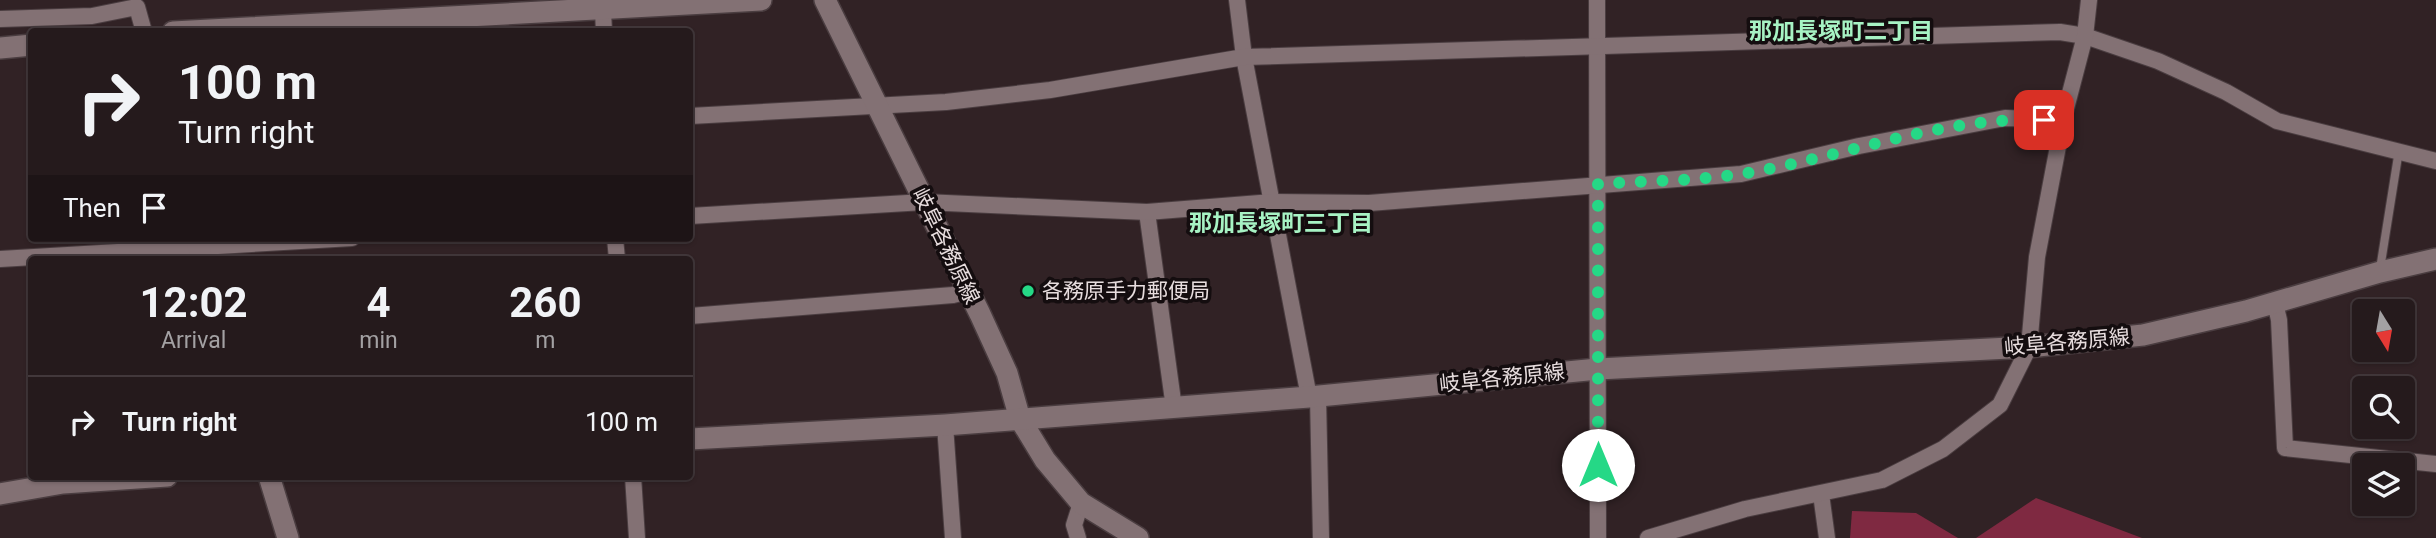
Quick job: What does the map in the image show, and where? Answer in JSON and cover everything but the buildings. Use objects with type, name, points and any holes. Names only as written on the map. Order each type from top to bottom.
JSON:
[{"type":"main road","points":[[330,28],[604,21],[761,0]]},
{"type":"main road","name":"岐阜各務原線","points":[[825,0],[969,291],[1007,373],[1020,419],[1314,397],[1598,369],[1798,356],[2029,348],[2143,335],[2274,303],[2379,272],[2436,260]]},
{"type":"main road","points":[[0,48],[28,45]]},
{"type":"main road","points":[[693,439],[1020,419],[1045,460],[1081,503],[1138,538]]},
{"type":"main road","points":[[0,494],[63,484],[115,480]]},
{"type":"main road","points":[[271,480],[288,538]]},
{"type":"street","points":[[1237,0],[1244,57],[1314,397],[1321,538]]},
{"type":"street","points":[[1597,0],[1598,538]]},
{"type":"street","points":[[1648,538],[1745,509],[1882,480],[1944,449],[2000,405],[2029,348],[2037,257],[2063,121],[2085,36],[2089,0]]},
{"type":"street","points":[[0,19],[92,16],[136,3],[143,28]]},
{"type":"street","points":[[693,116],[878,103],[946,102],[1050,90],[1244,57],[2060,32],[2085,36],[2158,61],[2227,93],[2277,121],[2436,160]]},
{"type":"street","points":[[693,216],[924,202],[1147,212],[1273,202],[1369,203],[1741,174],[1859,146],[2005,118],[2063,121]]},
{"type":"street","points":[[1147,212],[1174,408]]},
{"type":"street","points":[[54,256],[291,242]]},
{"type":"street","points":[[0,259],[28,257]]},
{"type":"street","points":[[693,316],[939,297],[969,291]]},
{"type":"street","points":[[2274,303],[2279,320],[2285,448],[2436,464]]},
{"type":"street","points":[[945,425],[953,538]]},
{"type":"street","points":[[633,480],[637,538]]},
{"type":"street","points":[[1821,494],[1827,538]]},
{"type":"street","points":[[1078,538],[1074,525],[1081,503]]},
{"type":"lane","points":[[2379,272],[2399,149]]},
{"type":"shaded area","points":[[2036,498],[2142,538],[1976,538]]},
{"type":"shaded area","points":[[1852,511],[1916,513],[1958,538],[1850,538]]},
{"type":"place","name":"各務原手力郵便局","points":[[1028,291]]},
{"type":"district","name":"那加長塚町二丁目","points":[[1841,31]]},
{"type":"district","name":"那加長塚町三丁目","points":[[1281,223]]},
{"type":"route","points":[[1598,465],[1598,184],[1741,174],[1859,146],[2005,118],[2044,120]]}]
